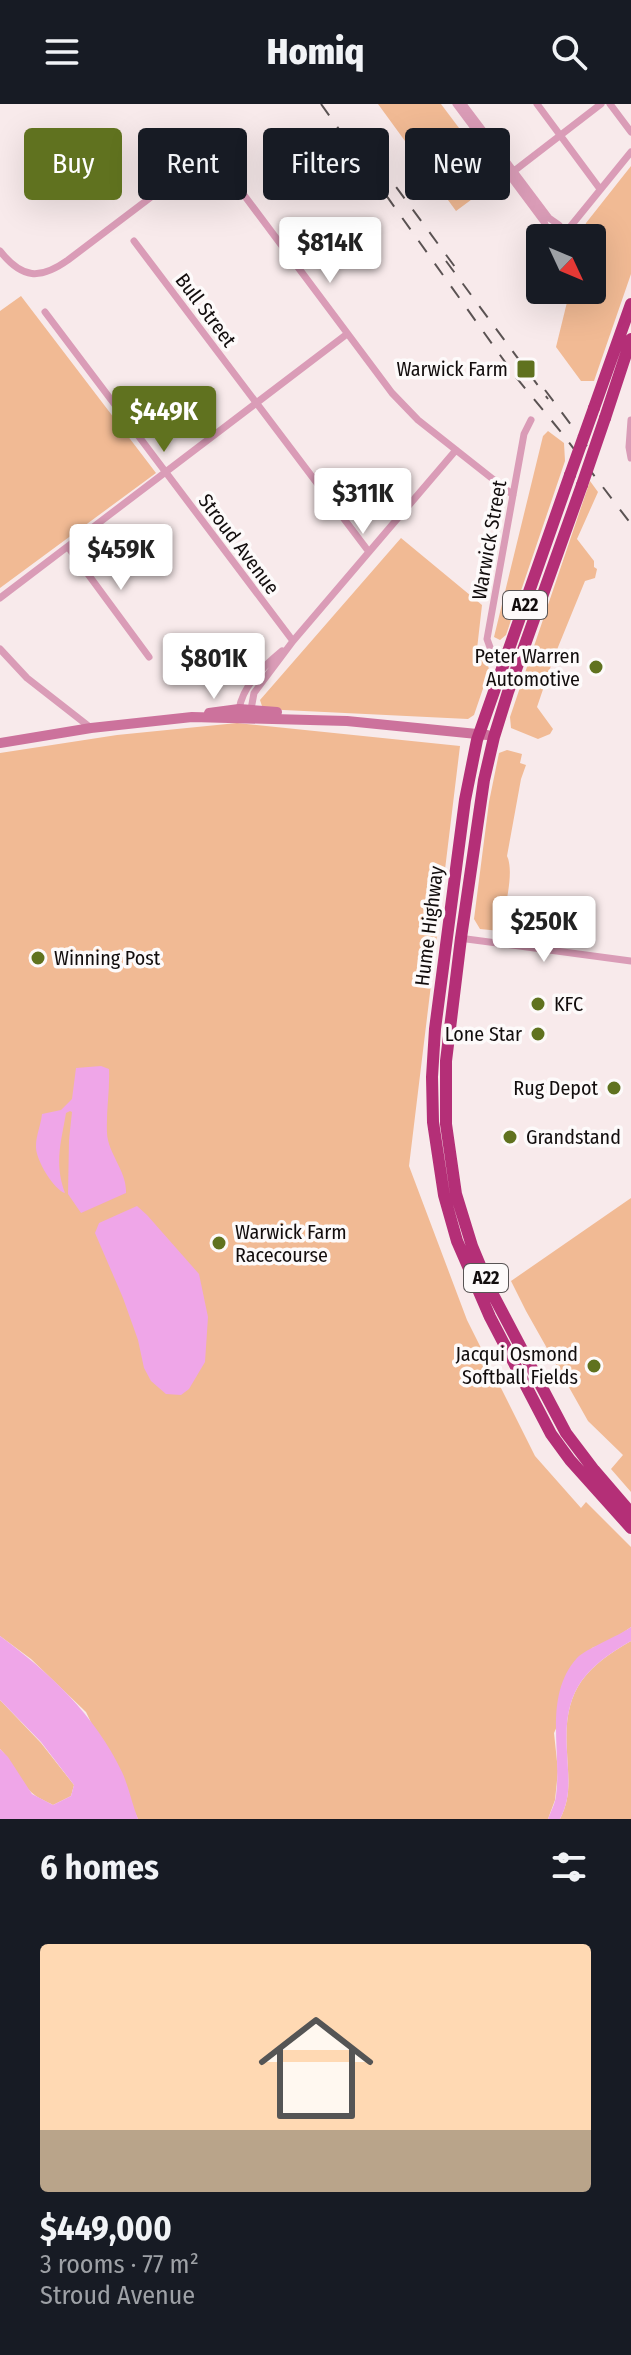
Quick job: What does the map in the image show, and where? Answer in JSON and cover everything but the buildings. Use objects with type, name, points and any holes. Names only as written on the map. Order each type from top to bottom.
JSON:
[{"type":"highway","name":"Hume Highway","points":[[631,304],[478,733],[465,800],[445,1088],[448,1148],[456,1194],[496,1314],[541,1418],[559,1446],[631,1528]]},
{"type":"highway","name":"Hume Highway","points":[[454,937],[494,737],[631,339]]},
{"type":"highway","name":"Hume Highway","points":[[496,1314],[566,1433],[631,1513]]},
{"type":"main road","points":[[0,743],[91,728],[244,713],[296,721],[306,718],[494,737]]},
{"type":"street","points":[[456,104],[545,224]]},
{"type":"street","points":[[463,104],[549,218],[558,224]]},
{"type":"street","points":[[537,104],[600,189]]},
{"type":"street","points":[[514,171],[601,104]]},
{"type":"street","points":[[610,104],[631,132]]},
{"type":"street","points":[[572,224],[631,152]]},
{"type":"street","points":[[0,251],[15,267],[31,274],[41,274],[59,266],[198,162],[209,159],[219,163],[405,408],[513,495]]},
{"type":"street","name":"Bull Street","points":[[134,241],[369,552]]},
{"type":"street","name":"Stroud Avenue","points":[[45,312],[293,641]]},
{"type":"street","points":[[0,598],[347,334]]},
{"type":"street","name":"Warwick Street","points":[[506,658],[491,650],[487,639],[524,434],[531,420]]},
{"type":"street","points":[[631,420],[631,458]]},
{"type":"street","points":[[244,713],[243,694],[252,682],[293,641],[456,450]]},
{"type":"street","points":[[68,547],[149,657]]},
{"type":"street","points":[[0,649],[27,678],[91,728]]},
{"type":"street","points":[[454,937],[631,961]]},
{"type":"shaded area","points":[[378,104],[441,104],[459,128],[405,128],[405,141]]},
{"type":"shaded area","points":[[631,166],[631,274],[594,381],[581,381],[556,347],[567,304],[606,304],[606,224],[586,223]]},
{"type":"shaded area","points":[[448,200],[471,200],[456,211]]},
{"type":"shaded area","points":[[21,296],[156,473],[0,588],[0,311]]},
{"type":"shaded area","points":[[548,431],[564,443],[565,461],[506,635],[500,640],[494,637],[543,436]]},
{"type":"shaded area","points":[[590,481],[598,492],[577,539],[597,569],[595,578],[585,581],[554,657],[537,707],[553,729],[550,734],[538,739],[511,728],[510,717]]},
{"type":"shaded area","points":[[401,538],[482,605],[477,649],[488,664],[489,671],[474,715],[468,719],[263,709],[260,700]]},
{"type":"shaded area","name":"Warwick Farm Racecourse","points":[[237,723],[460,746],[409,1166],[467,1320],[535,1456],[581,1508],[586,1502],[631,1547],[631,1627],[614,1639],[592,1648],[554,1733],[558,1771],[555,1800],[548,1819],[138,1819],[86,1712],[31,1659],[0,1636],[0,753],[117,735]]},
{"type":"shaded area","points":[[507,750],[522,754],[520,763],[526,765],[507,856],[509,882],[500,931],[480,929],[474,919],[489,802],[499,753]]},
{"type":"shaded area","points":[[101,1066],[109,1069],[108,1141],[124,1177],[126,1193],[81,1213],[68,1194],[72,1112],[66,1113],[60,1153],[65,1193],[46,1173],[36,1142],[42,1114],[61,1110],[72,1099],[76,1068]]},
{"type":"shaded area","name":"Jacqui Osmond Softball Fields","points":[[631,1198],[631,1492],[611,1469],[623,1455],[588,1421],[511,1281]]},
{"type":"shaded area","points":[[137,1206],[199,1274],[208,1317],[205,1362],[189,1389],[181,1395],[166,1394],[151,1381],[144,1368],[123,1298],[95,1233],[99,1223]]},
{"type":"shaded area","points":[[631,1627],[631,1641],[588,1673],[573,1698],[568,1714],[566,1802],[560,1819],[548,1819],[556,1796],[556,1724],[560,1689],[577,1658]]},
{"type":"shaded area","points":[[0,1636],[70,1696],[99,1732],[122,1772],[138,1819],[0,1819],[0,1749],[32,1794],[53,1805],[71,1796],[74,1785],[41,1742],[0,1700]]},
{"type":"shaded area","points":[[631,1641],[631,1819],[560,1819],[568,1794],[567,1731],[573,1698],[588,1673]]},
{"type":"shaded area","points":[[0,1700],[41,1743],[74,1785],[71,1796],[53,1805],[33,1794],[22,1782],[0,1749]]},
{"type":"railway","points":[[321,104],[515,376],[631,524]]},
{"type":"railway","points":[[389,177],[455,267]]},
{"type":"railway","points":[[446,261],[548,399]]},
{"type":"railway","points":[[545,390],[595,457]]},
{"type":"place","name":"Warwick Farm","points":[[526,369]]},
{"type":"place","name":"Peter Warren Automotive","points":[[596,667]]},
{"type":"place","name":"Winning Post","points":[[38,958]]},
{"type":"place","name":"KFC","points":[[538,1004]]},
{"type":"place","name":"Lone Star","points":[[538,1034]]},
{"type":"place","name":"Rug Depot","points":[[614,1088]]},
{"type":"place","name":"Grandstand","points":[[510,1137]]},
{"type":"place","name":"Warwick Farm Racecourse","points":[[219,1243]]},
{"type":"place","name":"Jacqui Osmond Softball Fields","points":[[594,1366]]}]
